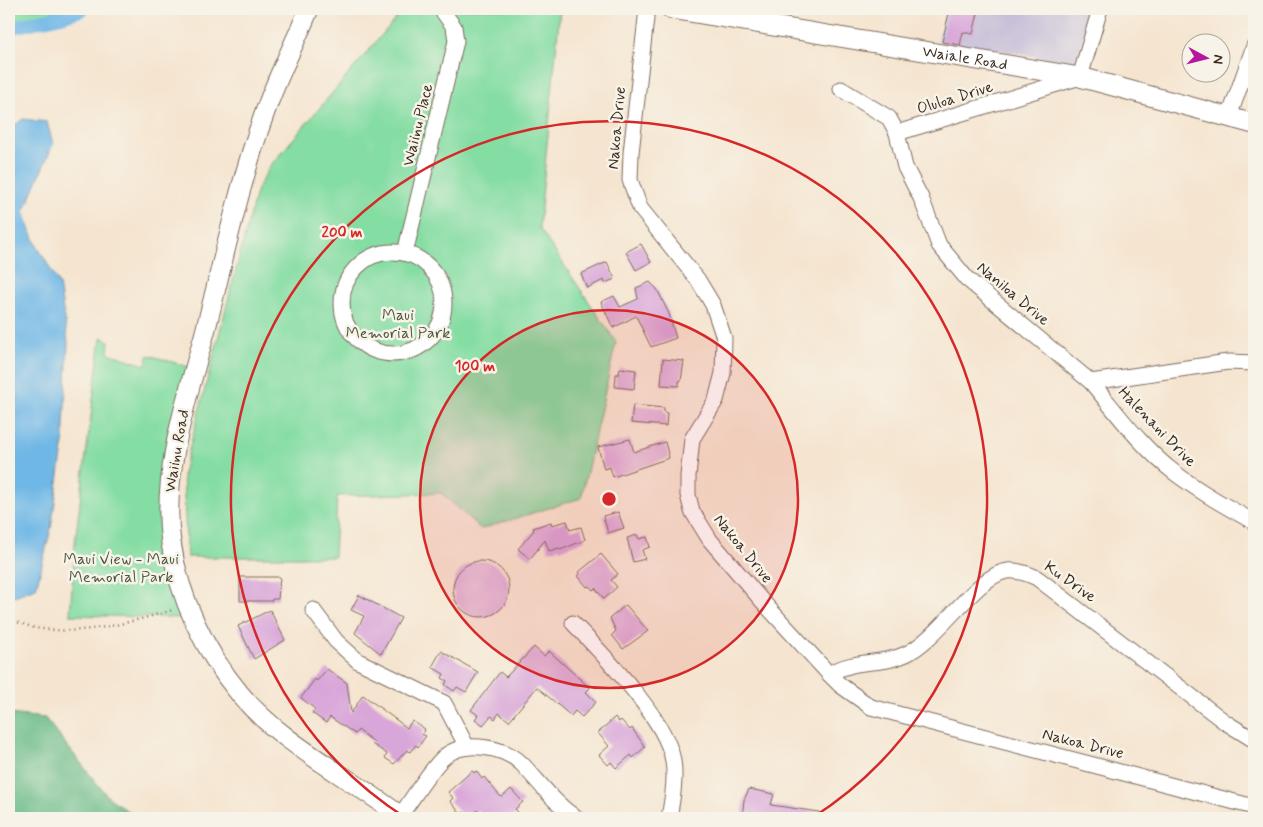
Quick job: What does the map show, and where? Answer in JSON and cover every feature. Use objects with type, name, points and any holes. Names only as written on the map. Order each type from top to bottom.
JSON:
[{"type":"street","name":"Waiinu Road","points":[[310,9],[265,109],[241,186],[181,422],[169,507],[171,542],[178,576],[207,648],[240,695],[270,723],[402,817]]},
{"type":"street","name":"Waiinu Place","points":[[405,253],[456,41],[454,27],[441,9]]},
{"type":"street","name":"Nakoa Drive","points":[[647,9],[631,153],[630,180],[640,208],[698,280],[712,305],[724,338],[723,373],[716,400],[692,439],[688,485],[692,511],[710,540],[829,674],[840,685],[871,707],[1254,807]]},
{"type":"street","name":"Waiale Road","points":[[671,9],[1080,77],[1254,124]]},
{"type":"street","points":[[1080,77],[1100,9]]},
{"type":"street","points":[[1229,116],[1254,46]]},
{"type":"street","name":"Oluloa Drive","points":[[897,133],[1080,77]]},
{"type":"street","name":"Naniloa Drive","points":[[841,90],[889,118],[897,133],[904,167],[921,198],[939,245],[966,279],[1091,382]]},
{"type":"street","points":[[385,252],[405,253],[423,261],[437,276],[444,295],[443,315],[435,333],[420,347],[402,354],[382,354],[363,345],[349,331],[342,312],[343,291],[351,273],[366,259],[385,252]]},
{"type":"street","points":[[1091,382],[1228,362],[1254,363]]},
{"type":"street","name":"Halenani Drive","points":[[1091,382],[1132,430],[1173,472],[1197,489],[1254,522]]},
{"type":"street","name":"Ku Drive","points":[[829,674],[851,664],[905,655],[927,639],[962,606],[981,584],[1000,573],[1021,572],[1038,578],[1225,722],[1254,740]]},
{"type":"street","points":[[313,610],[336,641],[358,661],[444,703],[467,747]]},
{"type":"street","points":[[573,623],[634,692],[665,739],[673,761],[669,818]]},
{"type":"street","points":[[402,817],[444,757],[467,747],[504,752],[521,763],[540,786],[576,818]]},
{"type":"path","points":[[9,619],[41,629],[75,631],[114,626],[189,606]]},
{"type":"shaded area","points":[[946,9],[1091,9],[1076,63],[938,41]]},
{"type":"green space","points":[[9,9],[63,9],[64,17],[9,27]]},
{"type":"green space","name":"Maui Memorial Park","points":[[404,9],[560,9],[539,228],[616,342],[581,498],[481,529],[441,493],[337,496],[334,557],[187,557],[183,473],[257,189],[271,165]]},
{"type":"green space","name":"Maui View - Maui Memorial Park","points":[[101,337],[109,341],[108,353],[145,365],[149,355],[189,367],[166,453],[184,618],[70,615],[75,542]]},
{"type":"green space","points":[[9,714],[45,718],[107,796],[137,818],[9,818]]},
{"type":"water","points":[[23,119],[47,122],[53,144],[24,212],[36,244],[59,284],[68,342],[63,448],[51,529],[36,588],[9,598],[9,130]]},
{"type":"building","points":[[950,9],[978,13],[973,34],[963,32],[960,45],[942,42]]},
{"type":"building","points":[[641,244],[651,262],[636,270],[626,252]]},
{"type":"building","points":[[607,262],[615,279],[605,283],[604,280],[587,288],[581,274]]},
{"type":"building","points":[[650,282],[657,289],[669,314],[676,338],[651,347],[636,316],[613,328],[601,302],[614,296],[620,307],[638,299],[636,288]]},
{"type":"building","points":[[663,359],[684,361],[679,386],[661,385]]},
{"type":"building","points":[[620,368],[636,370],[634,389],[615,387],[616,374],[619,374]]},
{"type":"building","points":[[633,405],[664,408],[664,412],[667,413],[666,426],[631,423]]},
{"type":"building","points":[[630,439],[634,452],[665,442],[669,458],[613,477],[610,467],[604,469],[598,447]]},
{"type":"building","points":[[618,512],[624,528],[608,533],[603,516]]},
{"type":"building","points":[[567,521],[570,530],[581,527],[585,540],[560,550],[559,548],[549,551],[545,540],[530,559],[518,549],[534,530],[533,528],[551,522],[552,525]]},
{"type":"building","points":[[637,535],[639,539],[647,537],[650,547],[642,550],[645,559],[633,562],[627,538]]},
{"type":"building","points":[[601,554],[618,574],[611,580],[617,587],[604,599],[595,588],[593,590],[589,586],[587,587],[578,576],[579,572]]},
{"type":"building","points":[[475,561],[487,561],[497,565],[505,573],[509,589],[505,605],[497,613],[487,617],[475,617],[465,613],[457,605],[453,595],[453,583],[457,573],[465,565]]},
{"type":"building","points":[[240,577],[280,577],[278,599],[272,599],[272,601],[240,601]]},
{"type":"building","points":[[359,595],[401,618],[381,654],[355,633],[364,616],[351,610]]},
{"type":"building","points":[[626,605],[648,631],[623,649],[612,635],[616,631],[610,618]]},
{"type":"building","points":[[270,610],[285,640],[254,659],[238,626]]},
{"type":"building","points":[[534,647],[544,656],[549,651],[590,688],[586,692],[596,702],[582,717],[575,711],[571,716],[537,687],[509,721],[499,713],[495,719],[491,716],[483,725],[475,719],[478,715],[471,710],[500,672],[506,677]]},
{"type":"building","points":[[441,651],[478,672],[466,692],[457,687],[454,691],[445,685],[447,681],[442,678],[444,674],[432,667]]},
{"type":"building","points":[[327,669],[347,683],[351,713],[363,695],[407,728],[412,721],[425,729],[422,734],[426,736],[418,747],[416,745],[410,752],[407,750],[394,764],[385,758],[387,754],[372,744],[374,742],[358,730],[355,734],[330,717],[326,723],[312,713],[315,709],[301,698],[315,679],[317,681]]},
{"type":"building","points":[[615,717],[619,722],[621,720],[630,730],[632,728],[645,747],[633,758],[631,755],[616,768],[611,762],[608,765],[599,755],[609,746],[598,733]]},
{"type":"building","points":[[472,771],[474,773],[476,771],[482,779],[484,777],[502,797],[511,789],[523,802],[515,809],[518,812],[511,818],[485,818],[478,810],[469,818],[464,812],[461,814],[450,801],[453,798],[448,792]]},
{"type":"building","points":[[749,789],[774,794],[771,805],[819,812],[819,818],[742,818],[744,800]]},
{"type":"waterway","points":[[9,28],[83,9]]}]
